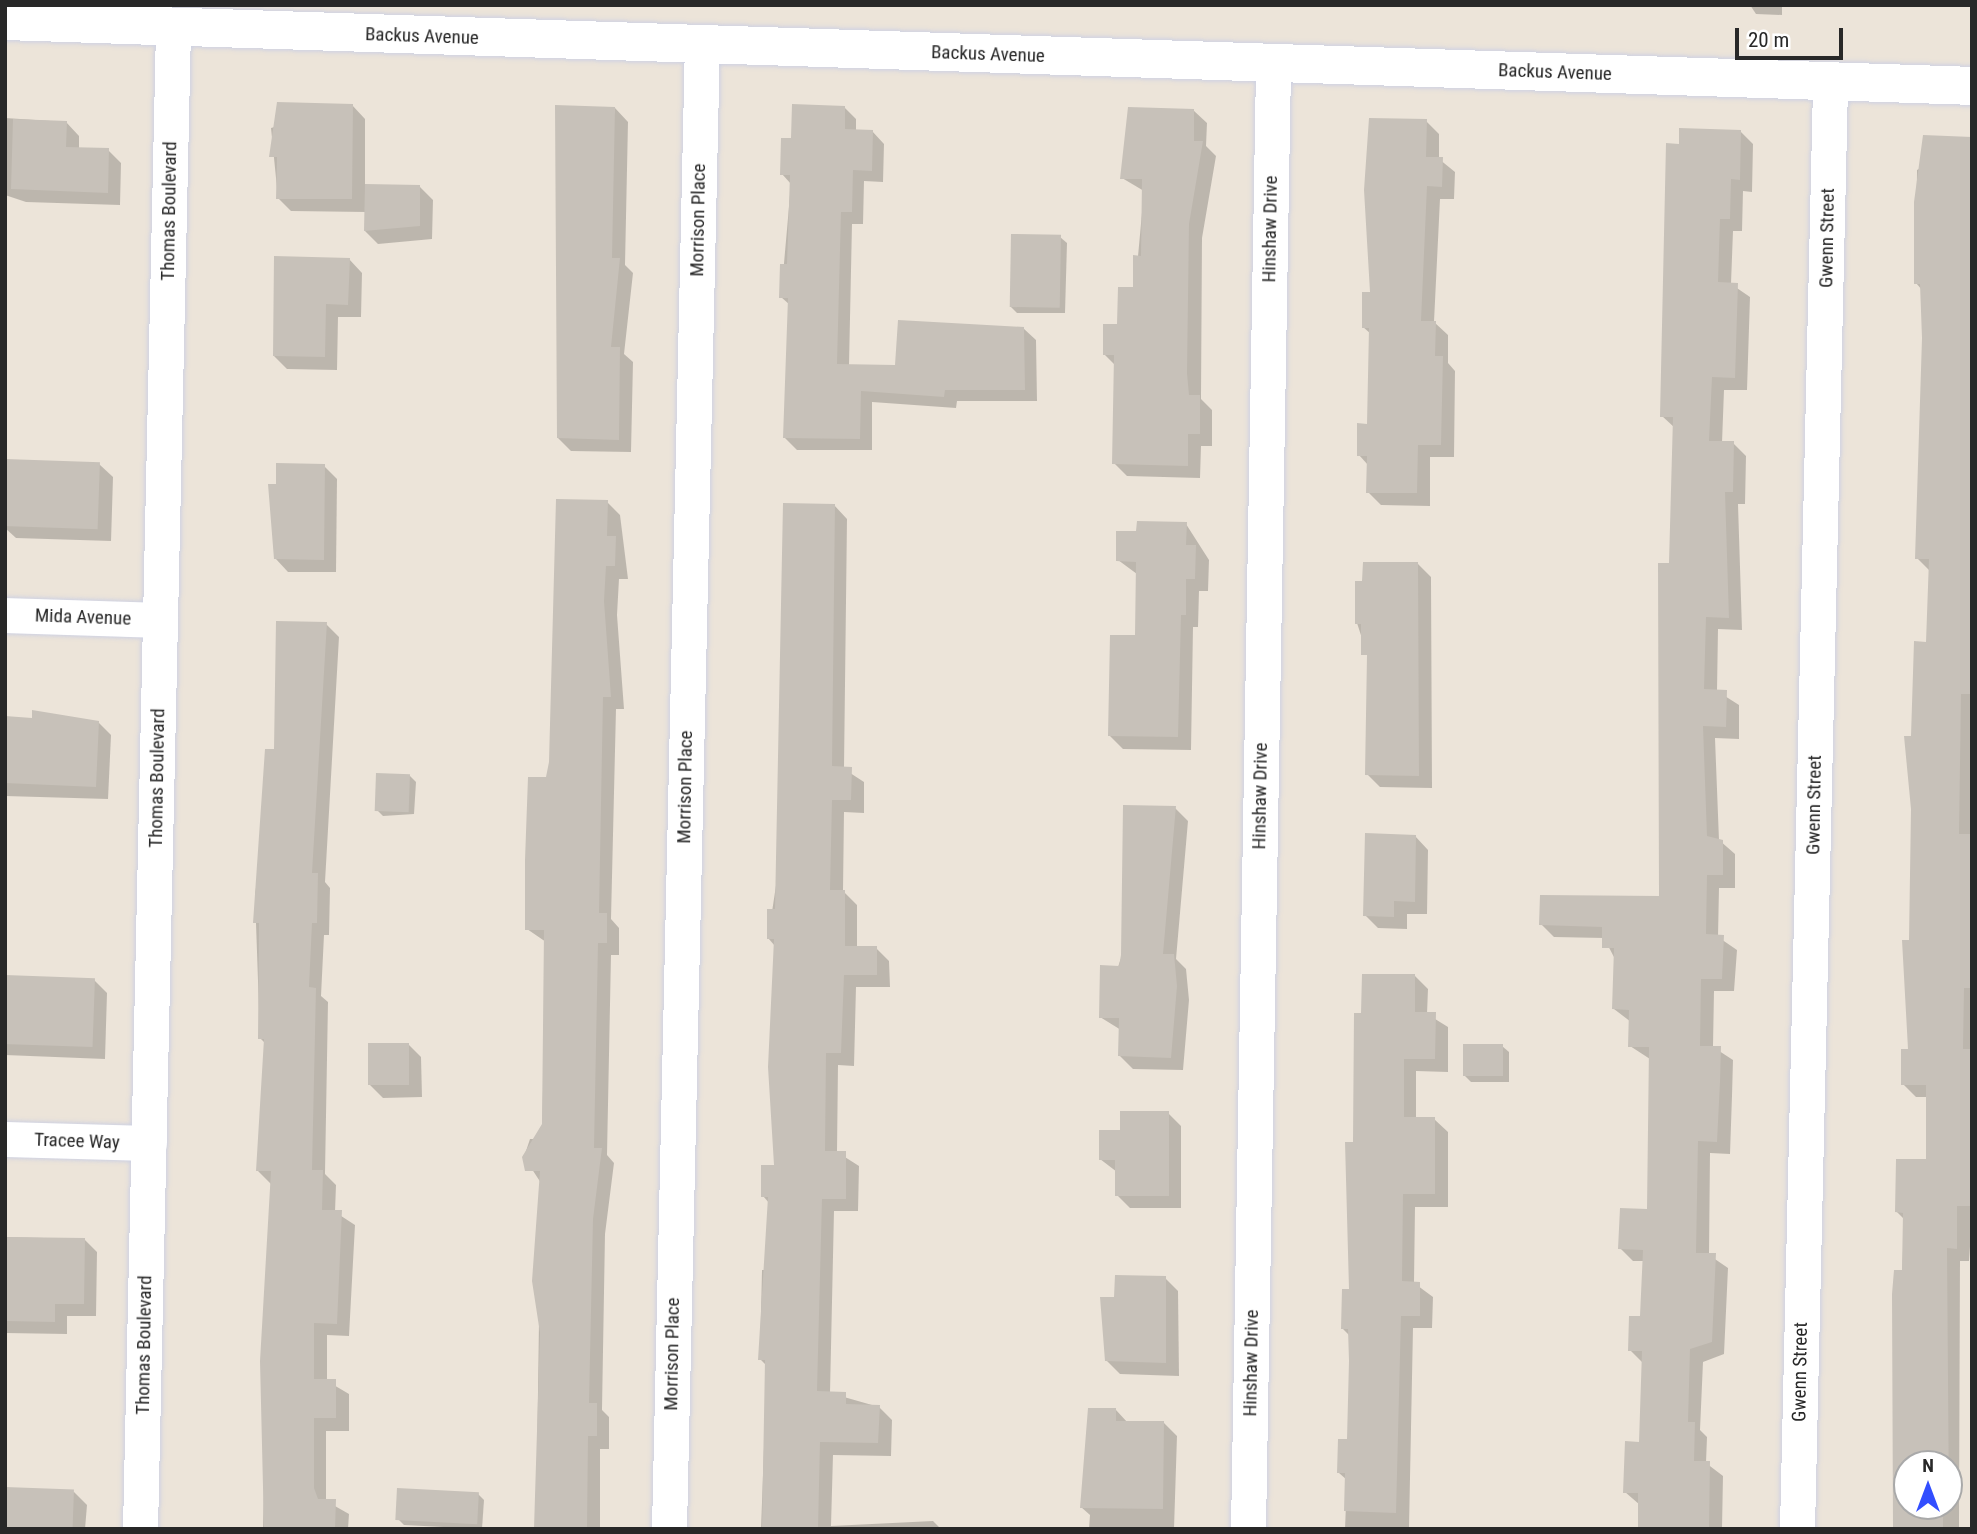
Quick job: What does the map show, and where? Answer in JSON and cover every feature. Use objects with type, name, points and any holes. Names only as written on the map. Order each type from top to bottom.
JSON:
[{"type":"street","name":"Backus Avenue","points":[[5,21],[61,14],[173,27],[1972,86]]},
{"type":"street","name":"Thomas Boulevard","points":[[140,1529],[173,27]]},
{"type":"street","name":"Morrison Place","points":[[668,1529],[702,45]]},
{"type":"street","name":"Hinshaw Drive","points":[[1248,1529],[1272,63]]},
{"type":"street","name":"Gwenn Street","points":[[1797,1529],[1830,81]]},
{"type":"street","name":"Mida Avenue","points":[[5,615],[160,620]]},
{"type":"street","name":"Tracee Way","points":[[5,1139],[149,1143]]},
{"type":"building","points":[[277,102],[353,104],[352,199],[276,199],[277,157],[269,157]]},
{"type":"building","points":[[792,104],[845,106],[845,129],[873,130],[872,171],[853,170],[852,212],[841,212],[837,364],[895,365],[898,320],[1024,327],[1025,390],[945,390],[944,397],[861,391],[860,439],[783,438],[788,298],[779,298],[780,264],[787,264],[790,175],[780,175],[781,138],[791,138]]},
{"type":"building","points":[[555,105],[615,107],[612,258],[620,258],[611,347],[620,347],[619,440],[557,438]]},
{"type":"building","points":[[1128,107],[1194,109],[1194,141],[1203,141],[1189,224],[1187,373],[1189,395],[1200,395],[1200,434],[1188,434],[1188,466],[1112,464],[1114,355],[1103,355],[1103,324],[1117,324],[1118,287],[1133,287],[1133,255],[1141,256],[1142,179],[1120,179]]},
{"type":"building","points":[[1369,118],[1427,119],[1426,157],[1443,157],[1442,187],[1427,186],[1421,321],[1436,321],[1435,356],[1443,356],[1441,445],[1418,445],[1417,493],[1366,493],[1367,456],[1357,456],[1357,423],[1367,424],[1369,328],[1362,328],[1362,292],[1370,292],[1364,190]]},
{"type":"building","points":[[13,119],[67,121],[66,147],[109,148],[108,193],[11,189]]},
{"type":"building","points":[[1679,128],[1741,130],[1740,180],[1731,179],[1730,219],[1720,219],[1718,282],[1738,283],[1735,378],[1712,377],[1709,441],[1734,441],[1733,492],[1725,492],[1729,618],[1706,617],[1704,689],[1727,690],[1726,727],[1703,726],[1707,836],[1723,840],[1723,875],[1707,875],[1706,934],[1724,935],[1722,979],[1701,979],[1700,1046],[1721,1046],[1717,1142],[1698,1141],[1696,1253],[1716,1253],[1712,1342],[1690,1349],[1688,1422],[1695,1422],[1694,1461],[1710,1461],[1709,1529],[1638,1529],[1638,1493],[1623,1493],[1625,1441],[1639,1442],[1642,1351],[1628,1351],[1629,1316],[1640,1316],[1643,1250],[1618,1249],[1620,1208],[1647,1209],[1649,1047],[1628,1047],[1629,1010],[1612,1009],[1614,948],[1602,948],[1602,927],[1539,925],[1540,895],[1659,896],[1658,563],[1669,563],[1673,417],[1660,417],[1666,143],[1679,144]]},
{"type":"building","points":[[1923,135],[1972,137],[1972,694],[1961,694],[1959,834],[1970,834],[1972,844],[1972,988],[1964,988],[1963,1049],[1972,1049],[1972,1206],[1957,1206],[1957,1249],[1947,1248],[1949,1450],[1893,1450],[1893,1520],[1943,1520],[1943,1529],[1893,1529],[1892,1294],[1894,1270],[1902,1270],[1903,1213],[1895,1212],[1896,1159],[1926,1159],[1926,1085],[1901,1085],[1901,1049],[1908,1049],[1902,940],[1909,940],[1911,809],[1904,736],[1911,736],[1914,641],[1926,642],[1929,559],[1915,559],[1922,338],[1920,284],[1914,284],[1914,202]]},
{"type":"building","points":[[365,184],[420,185],[420,226],[364,231]]},
{"type":"building","points":[[1011,234],[1061,235],[1060,308],[1010,307]]},
{"type":"building","points":[[274,256],[350,258],[348,305],[326,304],[325,357],[273,356]]},
{"type":"building","points":[[5,459],[100,462],[98,529],[5,526]]},
{"type":"building","points":[[276,463],[325,464],[324,560],[274,559],[268,484],[276,484]]},
{"type":"building","points":[[556,499],[608,500],[607,536],[616,536],[615,566],[606,566],[604,601],[611,697],[603,697],[599,913],[607,913],[607,943],[598,943],[594,1148],[602,1148],[593,1219],[589,1403],[597,1403],[597,1436],[588,1436],[587,1529],[534,1529],[540,1333],[532,1281],[540,1171],[525,1171],[522,1157],[542,1124],[544,930],[525,930],[525,860],[528,777],[546,777],[549,762]]},
{"type":"building","points":[[783,503],[835,504],[832,766],[852,767],[851,800],[832,800],[830,890],[845,890],[845,946],[877,946],[877,975],[844,975],[841,1053],[826,1053],[825,1151],[846,1151],[846,1199],[822,1199],[817,1391],[846,1392],[846,1404],[880,1405],[878,1443],[820,1442],[818,1529],[762,1529],[765,1360],[758,1360],[768,1197],[761,1197],[761,1165],[774,1165],[768,1067],[774,939],[767,939],[767,909],[775,909]]},
{"type":"building","points":[[1137,521],[1187,522],[1186,545],[1196,545],[1195,579],[1186,579],[1186,615],[1181,615],[1178,737],[1108,736],[1110,635],[1135,635],[1136,562],[1116,561],[1116,531],[1136,531]]},
{"type":"building","points":[[1363,562],[1418,562],[1419,776],[1365,775],[1367,655],[1361,655],[1361,624],[1355,624],[1355,581],[1362,581]]},
{"type":"building","points":[[276,621],[327,622],[312,873],[318,873],[317,923],[312,923],[309,987],[316,988],[312,1170],[323,1170],[322,1210],[342,1210],[337,1324],[314,1323],[314,1379],[336,1379],[336,1418],[314,1418],[314,1488],[318,1499],[336,1499],[335,1529],[264,1529],[260,1361],[271,1171],[256,1171],[264,1039],[258,1039],[259,923],[253,923],[265,749],[274,749]]},
{"type":"building","points":[[32,710],[99,721],[96,787],[5,783],[5,716],[32,718]]},
{"type":"building","points":[[376,773],[410,774],[409,812],[375,811]]},
{"type":"building","points":[[1123,805],[1176,806],[1163,954],[1174,954],[1177,986],[1171,1058],[1118,1056],[1119,1018],[1099,1018],[1100,965],[1119,966],[1121,955]]},
{"type":"building","points":[[1365,833],[1416,835],[1415,902],[1394,901],[1394,917],[1363,916]]},
{"type":"building","points":[[1362,974],[1415,974],[1415,1012],[1436,1012],[1435,1059],[1404,1059],[1404,1117],[1435,1117],[1435,1194],[1403,1194],[1402,1281],[1420,1282],[1420,1316],[1401,1316],[1396,1513],[1344,1511],[1345,1473],[1337,1473],[1338,1439],[1347,1439],[1349,1361],[1348,1329],[1341,1329],[1342,1289],[1349,1289],[1345,1142],[1353,1142],[1354,1013],[1361,1013]]},
{"type":"building","points":[[5,975],[95,978],[93,1047],[5,1044]]},
{"type":"building","points":[[368,1043],[409,1043],[409,1085],[368,1085]]},
{"type":"building","points":[[1463,1044],[1503,1044],[1503,1076],[1463,1076]]},
{"type":"building","points":[[1120,1111],[1169,1111],[1169,1196],[1115,1196],[1115,1160],[1099,1160],[1099,1130],[1120,1130]]},
{"type":"building","points":[[5,1237],[85,1238],[84,1304],[55,1304],[55,1322],[5,1321]]},
{"type":"building","points":[[1115,1275],[1166,1276],[1166,1363],[1105,1361],[1100,1297],[1114,1297]]},
{"type":"building","points":[[1088,1408],[1116,1408],[1116,1421],[1164,1421],[1163,1509],[1080,1508]]},
{"type":"building","points":[[5,1487],[74,1489],[73,1529],[5,1529]]},
{"type":"building","points":[[397,1488],[479,1492],[477,1524],[395,1520]]}]
